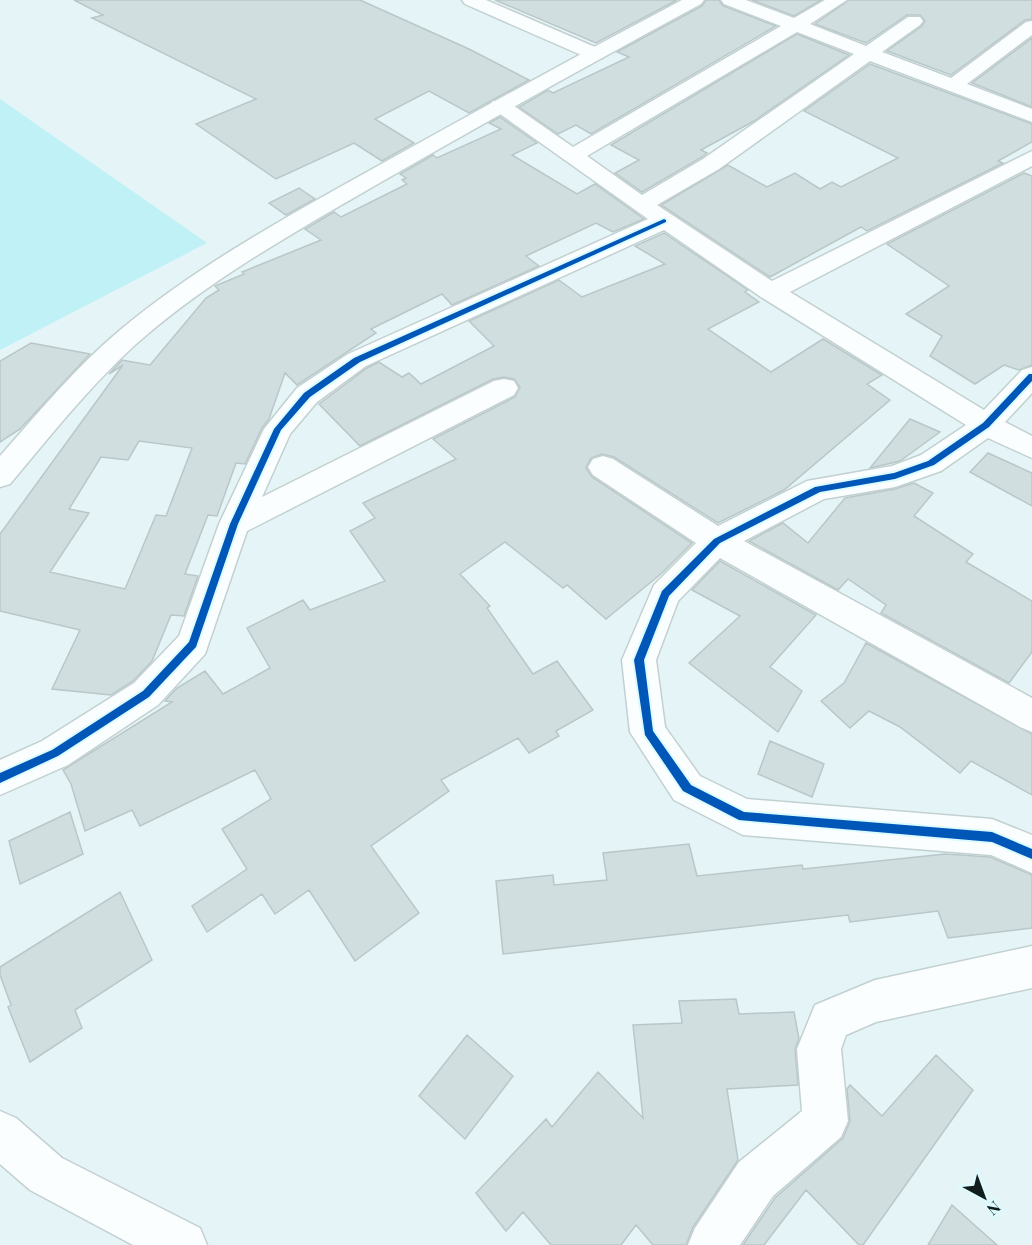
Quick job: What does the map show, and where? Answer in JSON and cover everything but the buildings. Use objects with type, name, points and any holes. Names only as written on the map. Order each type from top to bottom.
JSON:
[{"type":"street","points":[[471,0],[595,54]]},
{"type":"street","points":[[2,471],[75,389],[126,339],[180,297],[289,227],[500,105],[695,0]]},
{"type":"street","points":[[730,0],[1032,116]]},
{"type":"street","points":[[572,156],[838,0]]},
{"type":"street","points":[[0,778],[55,753],[146,694],[193,644],[234,524],[278,429],[307,395],[357,360],[652,213],[711,164],[914,21]]},
{"type":"street","points":[[954,85],[1032,26]]},
{"type":"street","points":[[500,105],[652,213],[770,292],[986,426],[1032,448]]},
{"type":"street","points":[[770,292],[1032,157]]},
{"type":"street","points":[[1032,376],[986,426],[931,463],[895,476],[818,489],[717,541],[665,594],[639,660],[648,732],[687,788],[743,817],[992,837],[1032,854]]},
{"type":"street","points":[[234,524],[504,388]]},
{"type":"street","points":[[603,467],[717,541],[1032,716]]},
{"type":"street","points":[[712,1245],[756,1179],[825,1121],[819,1049],[830,1020],[875,1001],[1032,967]]},
{"type":"street","points":[[0,1134],[46,1174],[183,1245]]},
{"type":"shaded area","points":[[0,99],[207,243],[0,350]]},
{"type":"cycle path","points":[[0,778],[55,753],[146,694],[193,644],[234,524],[278,429],[307,395],[357,360],[664,221]]},
{"type":"cycle path","points":[[1032,376],[986,425],[931,463],[895,476],[818,489],[717,541],[665,594],[639,660],[648,732],[687,788],[743,817],[992,837],[1032,854]]}]
